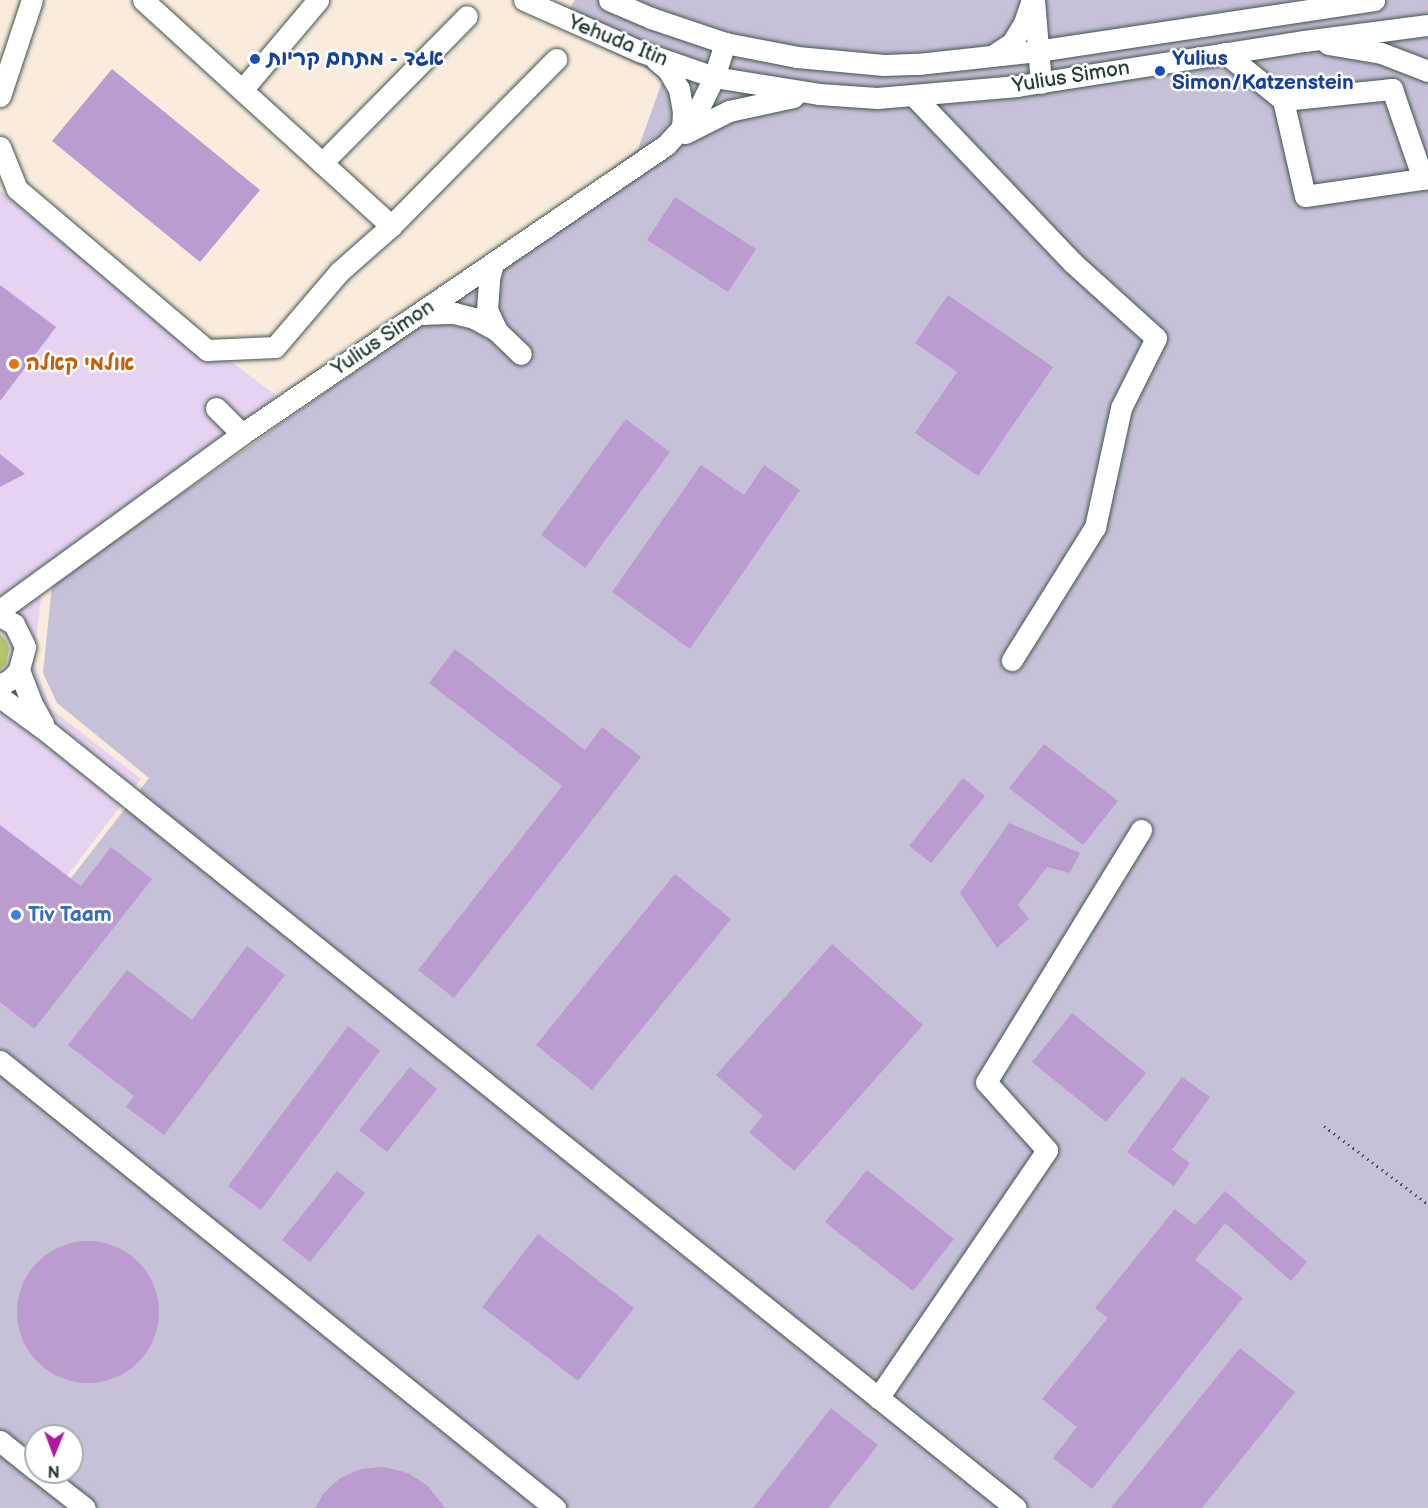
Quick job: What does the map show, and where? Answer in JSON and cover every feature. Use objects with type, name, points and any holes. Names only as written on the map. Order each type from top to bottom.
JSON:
[{"type":"street","points":[[0,96],[32,0]]},
{"type":"street","points":[[143,0],[167,8],[242,90],[391,226]]},
{"type":"street","points":[[242,90],[318,0]]},
{"type":"street","name":"Yehuda Itin","points":[[524,0],[639,51],[714,77]]},
{"type":"street","name":"Yehuda Itin","points":[[609,0],[651,18],[725,43]]},
{"type":"street","points":[[1033,0],[1041,83]]},
{"type":"street","points":[[992,57],[1005,49],[1018,34],[1033,0]]},
{"type":"street","name":"Yulius Simon","points":[[0,610],[34,583],[242,434],[666,145],[698,110],[714,77],[725,43],[849,64],[918,64],[1037,51],[1374,0]]},
{"type":"street","points":[[322,163],[467,16]]},
{"type":"street","name":"Yulius Simon","points":[[714,77],[819,94],[877,98],[915,97],[1041,83],[1304,41],[1428,25]]},
{"type":"street","points":[[1304,41],[1381,53],[1428,71]]},
{"type":"street","points":[[639,51],[656,60],[675,79],[683,111],[682,130]]},
{"type":"street","points":[[1225,53],[1283,100],[1305,196],[1426,179],[1392,89],[1283,100]]},
{"type":"street","points":[[0,147],[17,189],[207,350],[275,346],[339,272],[391,226],[556,59]]},
{"type":"street","points":[[666,145],[699,125],[729,111],[759,102],[819,94]]},
{"type":"street","points":[[915,97],[1072,262],[1156,338],[1121,408],[1095,526],[1012,660]]},
{"type":"street","points":[[494,264],[486,298],[487,310],[497,331]]},
{"type":"street","points":[[417,315],[454,313],[474,318],[497,331],[521,354]]},
{"type":"street","points":[[216,408],[242,434]]},
{"type":"street","points":[[21,635],[24,604],[34,583]]},
{"type":"street","points":[[0,616],[14,624],[21,635],[25,646],[19,670],[31,702],[49,733]]},
{"type":"street","points":[[0,685],[19,670]]},
{"type":"street","points":[[0,697],[49,733],[1016,1508]]},
{"type":"street","points":[[878,1398],[1047,1150],[986,1082],[1141,830]]},
{"type":"street","points":[[0,1061],[555,1508]]},
{"type":"street","points":[[0,1441],[24,1460]]},
{"type":"street","points":[[55,1484],[85,1508]]},
{"type":"path","points":[[1324,1126],[1428,1204]]},
{"type":"shaded area","points":[[575,0],[1428,0],[1428,1508],[0,1508],[0,969],[149,778],[57,703],[43,673],[52,585],[427,321],[525,235],[638,149],[662,82],[653,72],[559,26]]},
{"type":"shaded area","points":[[0,190],[292,407],[42,587],[34,663],[51,709],[141,779],[0,964]]},
{"type":"green space","points":[[0,634],[7,642],[9,649],[6,664],[0,670]]},
{"type":"building","points":[[112,69],[260,190],[200,262],[52,141]]},
{"type":"building","points":[[675,197],[756,249],[728,292],[647,240]]},
{"type":"building","name":"אולמי קאלה","points":[[0,285],[56,327],[0,401]]},
{"type":"building","points":[[948,295],[1053,367],[978,476],[915,433],[957,372],[915,343]]},
{"type":"building","points":[[626,419],[670,452],[585,568],[541,535]]},
{"type":"building","points":[[0,454],[25,474],[0,487]]},
{"type":"building","points":[[701,465],[744,495],[764,465],[800,490],[690,649],[612,592]]},
{"type":"building","points":[[455,649],[585,750],[602,727],[641,757],[454,998],[418,970],[562,786],[429,683]]},
{"type":"building","points":[[1044,744],[1118,801],[1083,845],[1009,788]]},
{"type":"building","points":[[963,778],[985,796],[931,863],[909,846]]},
{"type":"building","points":[[1009,823],[1080,853],[1070,873],[1047,867],[1018,905],[1029,919],[997,948],[960,893]]},
{"type":"building","points":[[0,825],[81,886],[111,847],[152,879],[34,1029],[0,1002]]},
{"type":"building","points":[[675,874],[731,919],[592,1090],[536,1045]]},
{"type":"building","points":[[832,944],[923,1025],[794,1171],[749,1132],[763,1116],[716,1075]]},
{"type":"building","points":[[247,946],[285,975],[164,1135],[126,1107],[134,1096],[68,1045],[127,970],[192,1020]]},
{"type":"building","points":[[1072,1013],[1146,1073],[1106,1122],[1032,1062]]},
{"type":"building","points":[[348,1026],[380,1051],[261,1210],[228,1186]]},
{"type":"building","points":[[410,1067],[437,1089],[387,1152],[359,1130]]},
{"type":"building","points":[[1182,1077],[1210,1097],[1172,1150],[1190,1163],[1174,1186],[1127,1152]]},
{"type":"building","points":[[867,1170],[954,1239],[913,1291],[825,1222]]},
{"type":"building","points":[[337,1171],[365,1193],[310,1262],[282,1240]]},
{"type":"building","points":[[1225,1191],[1307,1262],[1291,1281],[1225,1223],[1195,1260],[1243,1298],[1092,1489],[1053,1458],[1077,1427],[1042,1399],[1108,1318],[1095,1308],[1175,1209],[1195,1225]]},
{"type":"building","points":[[538,1234],[634,1308],[578,1381],[482,1307]]},
{"type":"building","points":[[88,1241],[115,1247],[138,1262],[153,1285],[159,1312],[153,1339],[138,1362],[115,1377],[88,1383],[61,1377],[38,1362],[23,1339],[17,1312],[23,1285],[38,1262],[61,1247]]},
{"type":"building","points":[[1240,1348],[1295,1392],[1202,1508],[1111,1508]]},
{"type":"building","points":[[831,1408],[878,1445],[828,1508],[753,1508]]},
{"type":"building","points":[[384,1467],[408,1473],[428,1486],[445,1508],[315,1508],[323,1494],[340,1478],[361,1469]]},
{"type":"place","name":"אגד - מתחם קריות","points":[[255,59]]},
{"type":"place","name":"Yulius Simon/Katzenstein","points":[[1160,71]]},
{"type":"place","name":"אולמי קאלה","points":[[14,364]]},
{"type":"place","name":"Tiv Taam","points":[[16,915]]}]
